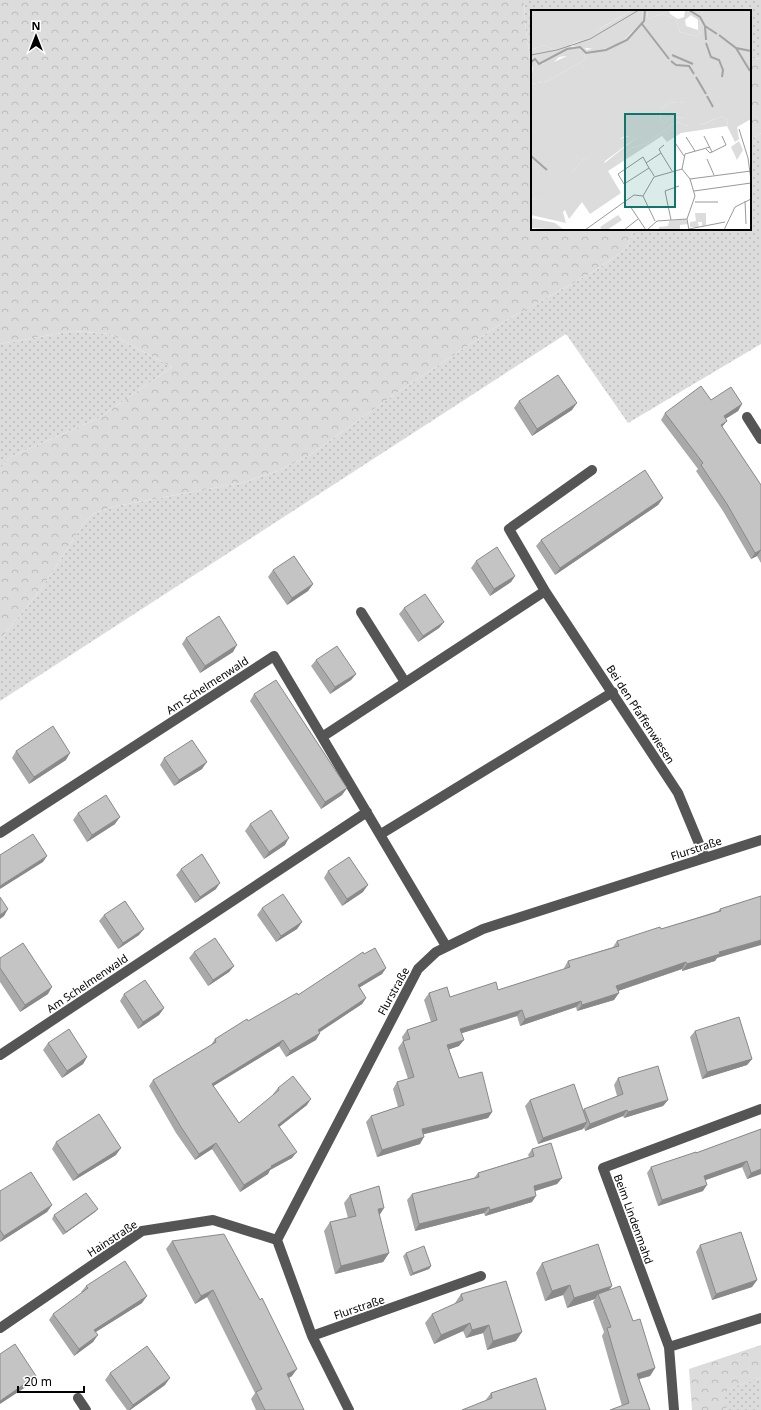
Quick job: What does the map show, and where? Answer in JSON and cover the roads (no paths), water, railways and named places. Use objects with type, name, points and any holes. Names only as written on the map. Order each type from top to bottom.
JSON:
[{"type":"street","points":[[747,417],[761,439]]},
{"type":"street","name":"Bei den Pfaffenwiesen","points":[[592,470],[509,529],[545,591],[678,793],[705,858]]},
{"type":"street","points":[[322,736],[545,591]]},
{"type":"street","points":[[361,612],[405,682]]},
{"type":"street","name":"Am Schelmenwald","points":[[0,833],[274,656],[381,834],[446,946]]},
{"type":"street","points":[[381,834],[612,692]]},
{"type":"street","name":"Am Schelmenwald","points":[[0,1055],[367,812]]},
{"type":"street","name":"Flurstraße","points":[[277,1240],[418,969],[436,952],[483,929],[761,840]]},
{"type":"street","name":"Beim Lindenmahd","points":[[674,1410],[669,1347],[602,1168],[761,1109]]},
{"type":"street","name":"Hainstraße","points":[[0,1328],[142,1231],[213,1220],[277,1240]]},
{"type":"street","points":[[277,1240],[312,1336],[350,1410]]},
{"type":"street","name":"Flurstraße","points":[[312,1336],[481,1276]]},
{"type":"street","points":[[669,1347],[761,1318]]},
{"type":"street","points":[[78,1398],[86,1410]]}]
